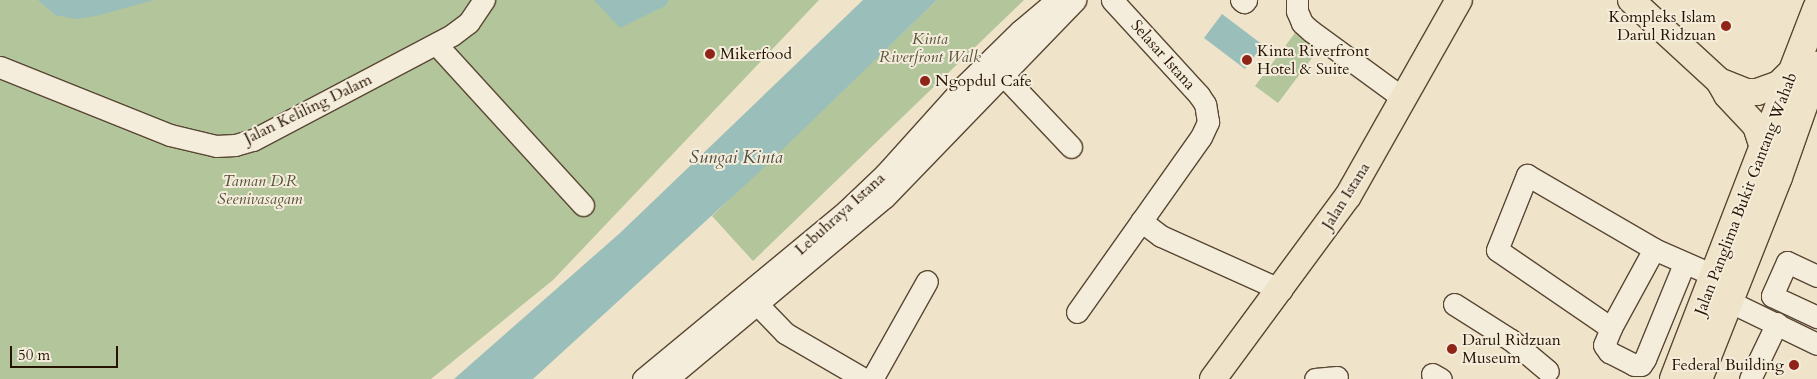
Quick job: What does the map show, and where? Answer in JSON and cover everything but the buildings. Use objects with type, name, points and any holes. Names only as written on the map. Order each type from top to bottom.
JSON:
[{"type":"highway","name":"Jalan Panglima Bukit Gantang Wahab","points":[[1674,379],[1722,288],[1789,148],[1809,88],[1817,8]]},
{"type":"highway","name":"Jalan Panglima Bukit Gantang Wahab","points":[[1698,379],[1722,288],[1763,148],[1809,88]]},
{"type":"main road","name":"Jalan Istana","points":[[1213,379],[1348,196],[1459,0]]},
{"type":"main road","points":[[1631,0],[1719,81],[1728,95],[1756,126],[1763,148]]},
{"type":"main road","points":[[1719,81],[1746,92],[1757,92],[1779,84],[1809,88]]},
{"type":"street","name":"Jalan Keliling Dalam","points":[[0,67],[170,136],[216,146],[235,145],[253,140],[436,44],[469,22],[484,0]]},
{"type":"street","name":"Lebuhraya Istana","points":[[1020,31],[1045,0]]},
{"type":"street","name":"Lebuhraya Istana","points":[[643,379],[846,211],[885,174],[966,84],[1020,31],[1057,0]]},
{"type":"street","points":[[667,379],[758,305],[885,196],[1076,0]]},
{"type":"street","name":"Selasar Istana","points":[[1112,0],[1199,95],[1208,113],[1208,122],[1202,137],[1140,221]]},
{"type":"street","points":[[1241,0],[1244,2],[1246,0]]},
{"type":"street","points":[[1297,0],[1297,11],[1302,23],[1403,98]]},
{"type":"street","points":[[436,44],[583,205]]},
{"type":"street","points":[[1003,75],[1071,147]]},
{"type":"street","points":[[1611,328],[1498,250],[1527,175],[1654,249],[1684,264],[1777,323],[1817,344]]},
{"type":"street","points":[[1076,312],[1140,221],[1161,236],[1280,290]]},
{"type":"street","points":[[1654,249],[1611,328],[1604,345],[1609,352],[1634,364],[1641,365],[1646,359],[1684,264]]},
{"type":"street","points":[[1817,276],[1787,262],[1772,296],[1817,317]]},
{"type":"street","points":[[872,379],[927,281]]},
{"type":"street","points":[[1454,304],[1511,340],[1549,376]]},
{"type":"street","points":[[758,305],[785,333],[864,379]]},
{"type":"street","points":[[1750,379],[1777,323]]},
{"type":"street","points":[[1315,379],[1337,377]]},
{"type":"green space","name":"Taman D.R Seenivasagam","points":[[0,0],[819,0],[553,280],[431,379],[0,379]]},
{"type":"green space","name":"Kinta Riverfront Walk","points":[[937,0],[1024,0],[753,261],[712,216]]},
{"type":"green space","points":[[1295,33],[1318,50],[1278,103],[1255,86]]},
{"type":"water","points":[[38,0],[154,0],[96,16],[76,19],[55,15]]},
{"type":"water","points":[[594,0],[669,0],[665,6],[620,28]]},
{"type":"water","name":"Sungai Kinta","points":[[863,0],[937,0],[755,176],[533,379],[454,379],[620,233]]},
{"type":"water","points":[[1222,14],[1263,45],[1245,69],[1204,38]]},
{"type":"place","name":"Kompleks Islam Darul Ridzuan","points":[[1726,26]]},
{"type":"place","name":"Mikerfood","points":[[710,54]]},
{"type":"place","name":"Kinta Riverfront Hotel & Suite","points":[[1247,60]]},
{"type":"place","name":"Ngopdul Cafe","points":[[925,81]]},
{"type":"place","name":"Darul Ridzuan Museum","points":[[1452,349]]},
{"type":"place","name":"Federal Building","points":[[1794,365]]}]
